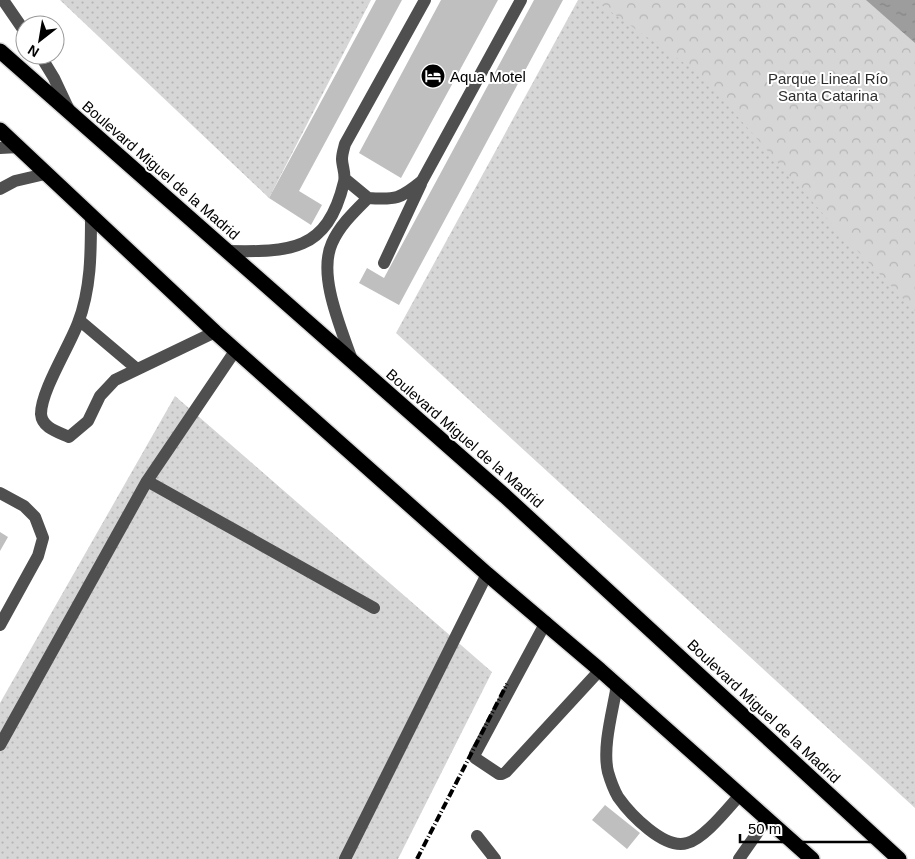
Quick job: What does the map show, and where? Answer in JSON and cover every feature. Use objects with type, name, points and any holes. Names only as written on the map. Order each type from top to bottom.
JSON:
[{"type":"highway","name":"Boulevard Miguel de la Madrid","points":[[0,51],[505,496],[900,859]]},
{"type":"highway","points":[[0,130],[235,351],[487,574],[546,622],[812,859]]},
{"type":"lane","points":[[3,0],[15,17]]},
{"type":"lane","points":[[226,251],[267,252],[286,250],[310,241],[328,221],[345,179],[342,159],[345,144],[424,0]]},
{"type":"lane","points":[[384,263],[422,181],[521,0]]},
{"type":"lane","points":[[46,65],[71,115]]},
{"type":"lane","points":[[0,148],[19,147]]},
{"type":"lane","points":[[0,188],[15,181],[45,174]]},
{"type":"lane","points":[[345,179],[368,198],[404,196],[422,181]]},
{"type":"lane","points":[[353,363],[332,300],[328,259],[331,244],[339,230],[368,198]]},
{"type":"lane","points":[[91,217],[91,270],[79,320],[44,398],[41,416],[48,428],[69,437],[88,421],[100,396],[116,380],[214,332]]},
{"type":"lane","points":[[79,320],[137,369]]},
{"type":"lane","points":[[0,745],[147,481],[235,351]]},
{"type":"lane","points":[[147,481],[374,608]]},
{"type":"lane","points":[[0,493],[24,506],[34,517],[43,538],[38,556],[0,625]]},
{"type":"lane","points":[[346,859],[487,574]]},
{"type":"lane","points":[[546,622],[475,754],[475,758],[478,761],[498,774],[506,772],[600,670]]},
{"type":"lane","points":[[617,685],[607,746],[608,771],[617,796],[636,817],[666,841],[676,844],[688,843],[713,825],[740,795]]},
{"type":"lane","points":[[739,859],[767,818]]},
{"type":"lane","points":[[477,836],[496,859]]},
{"type":"green space","points":[[60,0],[371,0],[269,198]]},
{"type":"green space","points":[[578,0],[868,0],[915,41],[915,808],[396,333]]},
{"type":"green space","name":"Parque Lineal Río Santa Catarina","points":[[594,0],[915,0],[915,311],[832,224],[701,75]]},
{"type":"green space","points":[[175,396],[492,672],[398,859],[0,859],[0,703]]},
{"type":"water","points":[[866,0],[915,0],[915,43]]},
{"type":"building","points":[[376,0],[402,0],[299,191],[322,205],[311,225],[269,198]]},
{"type":"building","points":[[441,0],[498,0],[401,178],[359,153]]},
{"type":"building","points":[[534,0],[563,0],[399,305],[359,283],[367,268],[384,278]]},
{"type":"building","points":[[0,532],[8,537],[0,551]]},
{"type":"building","points":[[605,805],[640,833],[627,849],[592,820]]},
{"type":"railway","points":[[417,859],[507,684]]},
{"type":"place","name":"Aqua Motel","points":[[433,76]]}]
